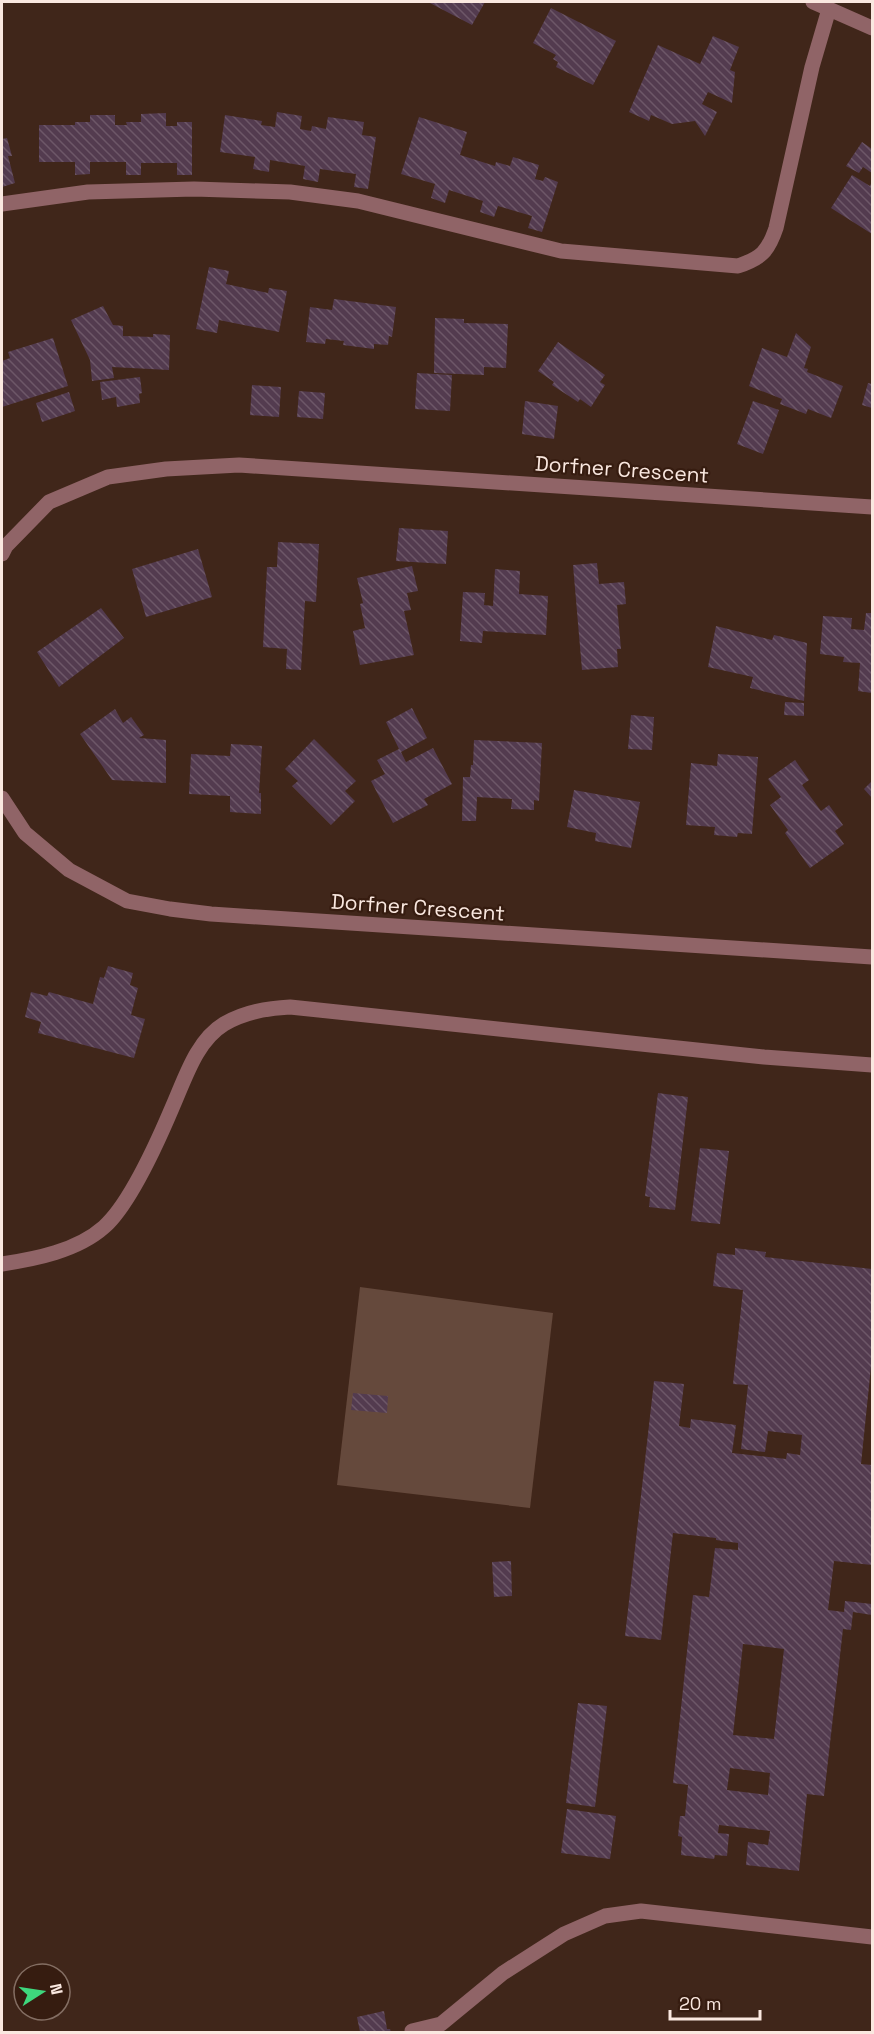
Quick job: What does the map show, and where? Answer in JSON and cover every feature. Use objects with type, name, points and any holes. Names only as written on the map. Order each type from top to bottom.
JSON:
[{"type":"street","points":[[813,2],[873,28]]},
{"type":"street","points":[[2,204],[88,192],[194,189],[290,192],[358,201],[561,251],[738,266],[756,259],[770,245],[776,228],[812,67],[829,9]]},
{"type":"street","name":"Dorfner Crescent","points":[[2,554],[6,546],[49,502],[108,477],[166,469],[239,465],[873,507]]},
{"type":"street","name":"Dorfner Crescent","points":[[2,798],[25,833],[69,870],[127,901],[170,909],[211,914],[873,957]]},
{"type":"street","points":[[2,1264],[39,1258],[75,1245],[105,1226],[127,1198],[164,1127],[192,1062],[204,1043],[223,1024],[264,1010],[290,1007],[764,1057],[873,1065]]},
{"type":"street","points":[[412,2031],[441,2024],[503,1973],[564,1934],[604,1916],[641,1911],[873,1937]]},
{"type":"shaded area","points":[[360,1287],[553,1313],[530,1508],[337,1485]]},
{"type":"building","points":[[428,2],[485,2],[472,25]]},
{"type":"building","points":[[551,8],[616,41],[593,85],[556,67],[558,62],[553,59],[556,55],[533,43]]},
{"type":"building","points":[[713,36],[739,47],[730,70],[735,72],[732,103],[708,92],[702,104],[717,112],[705,136],[695,121],[672,124],[651,115],[649,121],[629,112],[658,45],[700,64]]},
{"type":"building","points":[[277,112],[302,116],[300,129],[311,131],[312,126],[326,129],[328,117],[364,122],[362,135],[376,137],[368,189],[354,187],[356,174],[320,169],[318,182],[303,179],[305,166],[270,160],[269,172],[253,169],[255,157],[220,152],[225,115],[262,121],[261,125],[275,127]]},
{"type":"building","points":[[166,113],[166,126],[177,126],[177,122],[192,122],[192,175],[177,175],[177,163],[141,163],[141,175],[126,175],[126,162],[90,162],[90,174],[75,175],[75,162],[39,162],[39,125],[75,125],[75,122],[90,122],[90,115],[115,115],[115,125],[127,125],[126,122],[141,122],[141,114]]},
{"type":"building","points":[[419,117],[467,132],[460,155],[495,166],[496,162],[510,166],[513,157],[539,165],[535,179],[543,181],[545,177],[558,182],[542,232],[528,228],[532,216],[498,206],[494,217],[480,212],[483,201],[449,190],[445,203],[431,198],[435,184],[401,174]]},
{"type":"building","points":[[7,138],[12,156],[8,156],[15,183],[2,187],[2,139]]},
{"type":"building","points":[[862,142],[872,149],[872,173],[863,167],[859,173],[846,166]]},
{"type":"building","points":[[852,175],[870,186],[872,181],[872,234],[831,208]]},
{"type":"building","points":[[209,267],[229,271],[226,284],[268,293],[269,288],[287,291],[279,332],[219,320],[217,333],[196,329]]},
{"type":"building","points":[[334,299],[396,307],[392,337],[389,336],[388,345],[374,344],[374,349],[343,345],[344,341],[326,339],[325,344],[306,342],[310,307],[332,310]]},
{"type":"building","points":[[103,306],[113,325],[123,326],[123,336],[170,335],[169,370],[112,367],[114,378],[92,381],[90,360],[71,320]]},
{"type":"building","points":[[435,318],[464,319],[464,323],[508,324],[506,368],[484,367],[484,375],[434,373]]},
{"type":"building","points":[[796,333],[811,347],[804,368],[808,369],[807,372],[843,386],[831,418],[808,409],[806,414],[780,404],[782,399],[749,386],[762,348],[787,357]]},
{"type":"building","points":[[53,338],[68,386],[2,407],[2,361],[10,358],[8,352]]},
{"type":"building","points":[[558,342],[605,375],[600,382],[605,385],[591,407],[580,399],[578,402],[552,385],[554,382],[538,371]]},
{"type":"building","points":[[417,373],[452,375],[450,411],[415,409]]},
{"type":"building","points":[[140,377],[142,393],[139,394],[140,403],[117,407],[116,397],[102,400],[100,382]]},
{"type":"building","points":[[868,383],[872,384],[872,408],[862,405]]},
{"type":"building","points":[[252,385],[281,387],[279,417],[250,415]]},
{"type":"building","points":[[299,391],[325,393],[323,419],[297,417]]},
{"type":"building","points":[[69,392],[75,411],[42,422],[36,403]]},
{"type":"building","points":[[525,401],[558,406],[554,439],[522,434]]},
{"type":"building","points":[[753,401],[779,410],[763,454],[737,444]]},
{"type":"building","points":[[399,528],[448,531],[446,564],[396,561]]},
{"type":"building","points":[[278,542],[319,544],[316,602],[305,601],[301,670],[286,669],[287,649],[263,647],[267,567],[277,567]]},
{"type":"building","points":[[198,549],[212,597],[146,617],[132,569]]},
{"type":"building","points":[[597,563],[599,584],[624,582],[626,604],[617,605],[621,649],[617,649],[618,667],[582,670],[573,565]]},
{"type":"building","points":[[412,566],[418,591],[407,593],[411,610],[404,611],[414,655],[360,665],[353,631],[365,628],[360,604],[363,603],[357,578]]},
{"type":"building","points":[[495,569],[520,571],[519,594],[548,596],[546,635],[483,631],[482,643],[460,641],[463,592],[485,593],[484,605],[493,606]]},
{"type":"building","points":[[101,608],[124,638],[59,687],[37,652]]},
{"type":"building","points":[[866,613],[872,613],[872,693],[858,691],[860,663],[843,662],[844,657],[820,654],[823,616],[852,618],[851,629],[864,630]]},
{"type":"building","points":[[716,626],[772,640],[774,635],[807,643],[804,701],[750,688],[753,677],[708,667]]},
{"type":"building","points":[[785,702],[804,703],[804,716],[784,715]]},
{"type":"building","points":[[412,708],[427,738],[401,752],[406,762],[433,748],[452,784],[424,799],[428,805],[393,823],[371,781],[385,774],[377,760],[399,749],[386,722]]},
{"type":"building","points":[[115,709],[123,723],[131,717],[144,735],[139,738],[166,740],[166,783],[112,780],[80,734]]},
{"type":"building","points":[[631,715],[654,717],[652,750],[628,749]]},
{"type":"building","points":[[314,739],[356,781],[345,791],[355,801],[331,825],[292,786],[298,781],[285,769]]},
{"type":"building","points":[[474,740],[542,743],[539,801],[534,800],[534,810],[511,809],[512,799],[477,797],[476,821],[462,821],[463,777],[470,777]]},
{"type":"building","points":[[231,744],[262,746],[259,793],[261,793],[261,814],[230,812],[230,796],[189,794],[191,754],[230,756]]},
{"type":"building","points":[[718,754],[758,757],[752,834],[738,833],[737,837],[714,835],[715,827],[686,825],[691,763],[717,766]]},
{"type":"building","points":[[795,760],[809,780],[802,785],[821,811],[829,805],[843,825],[835,831],[844,844],[810,868],[785,833],[788,830],[770,805],[781,797],[768,779]]},
{"type":"building","points":[[872,781],[872,798],[864,789]]},
{"type":"building","points":[[574,790],[640,802],[631,848],[595,841],[596,833],[567,827]]},
{"type":"building","points":[[108,966],[133,973],[130,985],[138,988],[131,1015],[145,1019],[134,1058],[38,1033],[41,1022],[25,1017],[31,992],[47,996],[49,992],[93,1004],[100,977],[104,978]]},
{"type":"building","points":[[658,1093],[688,1097],[675,1210],[649,1207],[650,1197],[645,1196]]},
{"type":"building","points":[[700,1148],[729,1151],[720,1224],[691,1221]]},
{"type":"building","points":[[735,1248],[766,1252],[765,1257],[872,1269],[872,1357],[861,1464],[872,1465],[872,1565],[834,1561],[828,1610],[844,1612],[845,1601],[872,1604],[872,1615],[853,1612],[851,1630],[843,1629],[824,1796],[807,1794],[799,1871],[746,1865],[748,1842],[768,1845],[770,1831],[719,1825],[718,1833],[729,1834],[727,1856],[715,1855],[714,1859],[681,1855],[682,1837],[678,1836],[680,1816],[685,1816],[688,1785],[673,1783],[693,1595],[709,1597],[715,1548],[738,1550],[738,1543],[673,1533],[661,1640],[625,1636],[654,1381],[684,1384],[679,1426],[690,1428],[691,1419],[736,1425],[732,1453],[786,1459],[787,1453],[800,1455],[802,1435],[768,1431],[765,1452],[741,1449],[748,1385],[733,1384],[743,1290],[713,1286],[717,1253],[735,1255]],"holes":[[[743,1644],[784,1649],[774,1739],[733,1735]],[[730,1768],[770,1773],[768,1795],[727,1790]]]},
{"type":"building","points":[[353,1393],[388,1396],[387,1413],[351,1410]]},
{"type":"building","points":[[511,1561],[512,1596],[494,1597],[492,1562]]},
{"type":"building","points":[[578,1703],[607,1706],[595,1807],[566,1803]]},
{"type":"building","points":[[567,1809],[616,1816],[610,1859],[561,1853]]},
{"type":"building","points":[[384,2011],[387,2029],[391,2032],[360,2032],[357,2017]]}]
